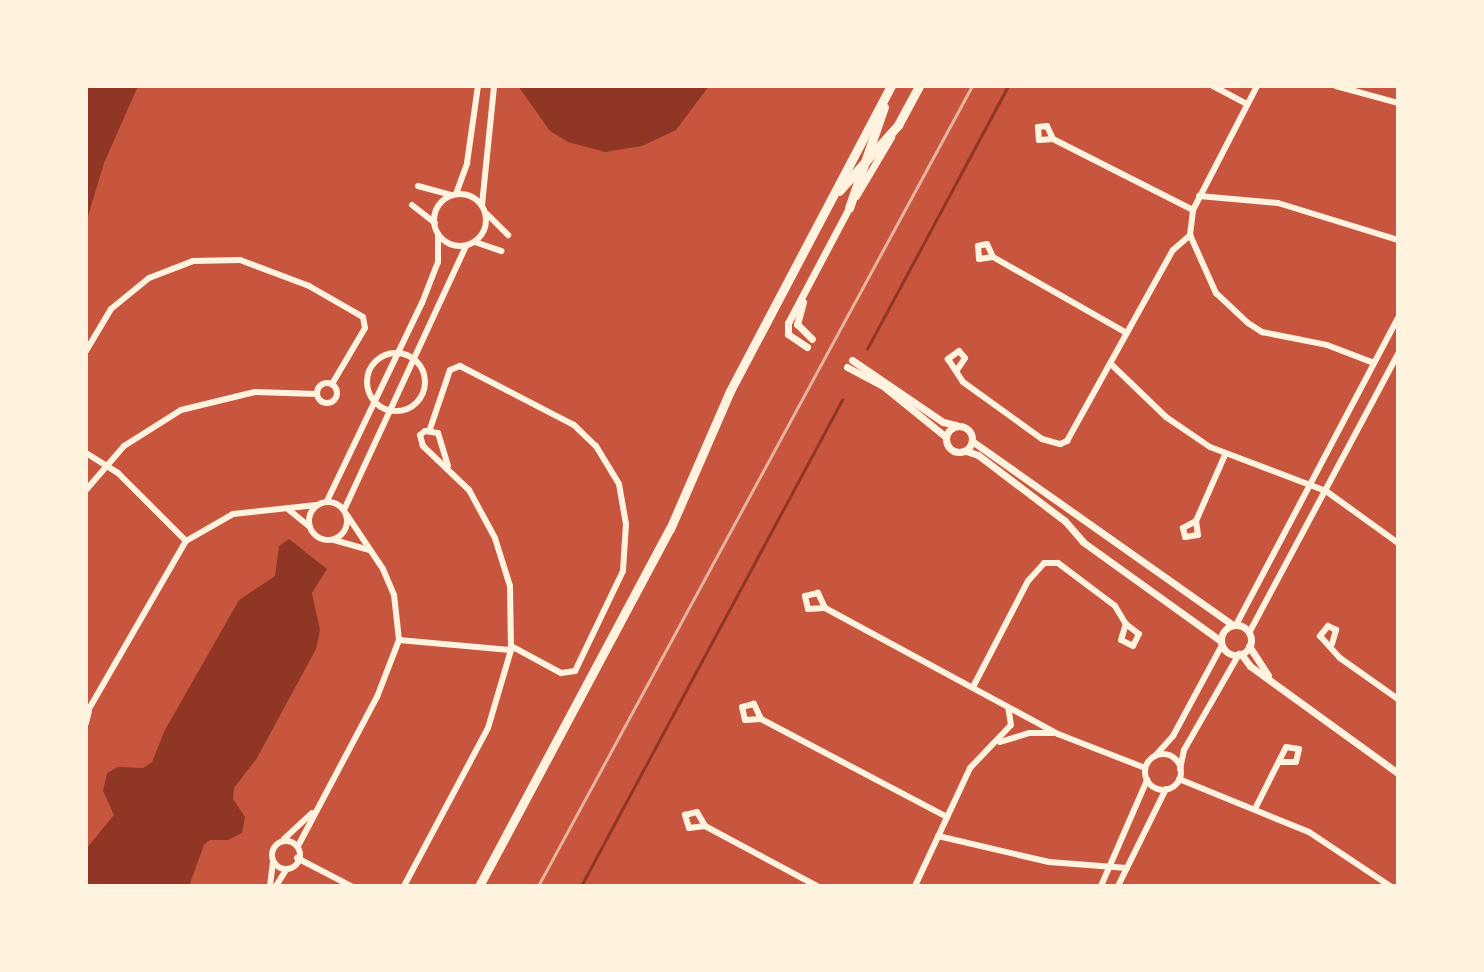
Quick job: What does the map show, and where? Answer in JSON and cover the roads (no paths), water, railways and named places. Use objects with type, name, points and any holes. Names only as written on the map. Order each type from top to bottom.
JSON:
[{"type":"main road","points":[[849,208],[873,149],[878,122],[892,86]]},
{"type":"main road","points":[[479,886],[670,529],[730,391],[892,86]]},
{"type":"main road","points":[[820,218],[873,149],[898,125],[919,86]]},
{"type":"street","points":[[86,723],[88,711],[186,541],[233,514],[317,505],[327,501],[376,403],[435,273],[438,234],[435,223],[439,206],[454,195],[467,163],[478,86]]},
{"type":"street","points":[[438,234],[450,244],[466,246],[475,242],[485,228],[483,208],[494,86]]},
{"type":"street","points":[[1213,86],[1247,104]]},
{"type":"street","points":[[1256,86],[1199,196],[1193,211],[1190,235],[1216,293],[1248,323],[1262,332],[1327,345],[1374,363]]},
{"type":"street","points":[[1336,86],[1398,103]]},
{"type":"street","points":[[807,347],[787,330],[849,208],[898,125]]},
{"type":"street","points":[[1053,139],[1193,211]]},
{"type":"street","points":[[418,186],[435,194],[470,196],[508,235]]},
{"type":"street","points":[[1199,196],[1278,203],[1398,240]]},
{"type":"street","points":[[412,205],[435,223]]},
{"type":"street","points":[[957,370],[963,382],[1042,439],[1060,444],[1073,434],[1173,250],[1190,235]]},
{"type":"street","points":[[475,242],[501,250]]},
{"type":"street","points":[[331,540],[345,531],[346,512],[466,246]]},
{"type":"street","points":[[993,257],[1127,334]]},
{"type":"street","points":[[86,351],[111,309],[149,278],[193,261],[240,260],[309,286],[363,317],[365,328],[332,384]]},
{"type":"street","points":[[810,284],[797,324],[812,339]]},
{"type":"street","points":[[1101,886],[1147,780],[1146,768],[1173,736],[1222,643],[1226,629],[1235,625],[1313,484],[1398,318]]},
{"type":"street","points":[[398,353],[415,360],[424,376],[422,394],[409,408],[391,411],[376,403],[367,388],[369,370],[381,357],[398,353]]},
{"type":"street","points":[[1273,681],[1249,646],[1249,633],[1398,354]]},
{"type":"street","points":[[1378,355],[1398,372]]},
{"type":"street","points":[[1249,633],[972,441],[968,429],[943,422],[850,364],[883,386],[946,437],[950,449],[978,455],[1065,521],[1083,542],[1240,654],[1250,666],[1398,773]]},
{"type":"street","points":[[1112,365],[1167,417],[1225,455],[1313,484],[1398,543]]},
{"type":"street","points":[[399,639],[511,648],[561,673],[575,671],[623,571],[626,524],[619,484],[584,433],[465,367],[450,370],[430,429],[420,435],[423,446],[448,465],[479,506],[505,564],[512,609],[511,648],[488,728],[404,886]]},
{"type":"street","points":[[1368,374],[1383,382]]},
{"type":"street","points":[[317,394],[323,383],[332,384]]},
{"type":"street","points":[[317,394],[322,402],[332,401],[337,393],[332,384]]},
{"type":"street","points":[[86,490],[106,463],[137,435],[181,410],[255,392],[317,394]]},
{"type":"street","points":[[946,437],[956,425]]},
{"type":"street","points":[[430,429],[438,433],[448,465]]},
{"type":"street","points":[[965,451],[972,441]]},
{"type":"street","points":[[86,453],[106,463],[186,541]]},
{"type":"street","points":[[1196,521],[1225,455]]},
{"type":"street","points":[[276,886],[297,858],[298,846],[316,809],[377,697],[399,639],[394,595],[372,551],[346,512],[327,501]]},
{"type":"street","points":[[311,529],[311,513],[317,505]]},
{"type":"street","points":[[287,509],[319,537],[372,551]]},
{"type":"street","points":[[973,687],[1028,581],[1044,563],[1058,563],[1115,606],[1126,624]]},
{"type":"street","points":[[825,608],[1058,734],[1146,768]]},
{"type":"street","points":[[1332,644],[1340,659],[1398,699]]},
{"type":"street","points":[[1118,886],[1166,789],[1179,779],[1184,750],[1240,654],[1249,646]]},
{"type":"street","points":[[915,886],[970,768],[998,743],[1011,725],[1007,705]]},
{"type":"street","points":[[761,719],[947,817]]},
{"type":"street","points":[[998,743],[1029,733],[1058,734]]},
{"type":"street","points":[[1155,756],[1171,756],[1180,769]]},
{"type":"street","points":[[1255,809],[1266,780],[1280,762]]},
{"type":"street","points":[[1179,779],[1322,839],[1390,886]]},
{"type":"street","points":[[1147,780],[1155,788],[1166,789]]},
{"type":"street","points":[[270,886],[273,861],[281,842],[316,809]]},
{"type":"street","points":[[705,826],[817,886]]},
{"type":"street","points":[[938,836],[1049,862],[1126,868]]},
{"type":"street","points":[[281,842],[290,839],[298,846]]},
{"type":"street","points":[[297,858],[351,886]]},
{"type":"street","points":[[273,861],[279,869],[287,869]]},
{"type":"waterway","points":[[867,349],[1008,86]]},
{"type":"waterway","points":[[581,886],[842,400]]},
{"type":"railway","points":[[538,886],[972,86]]}]
